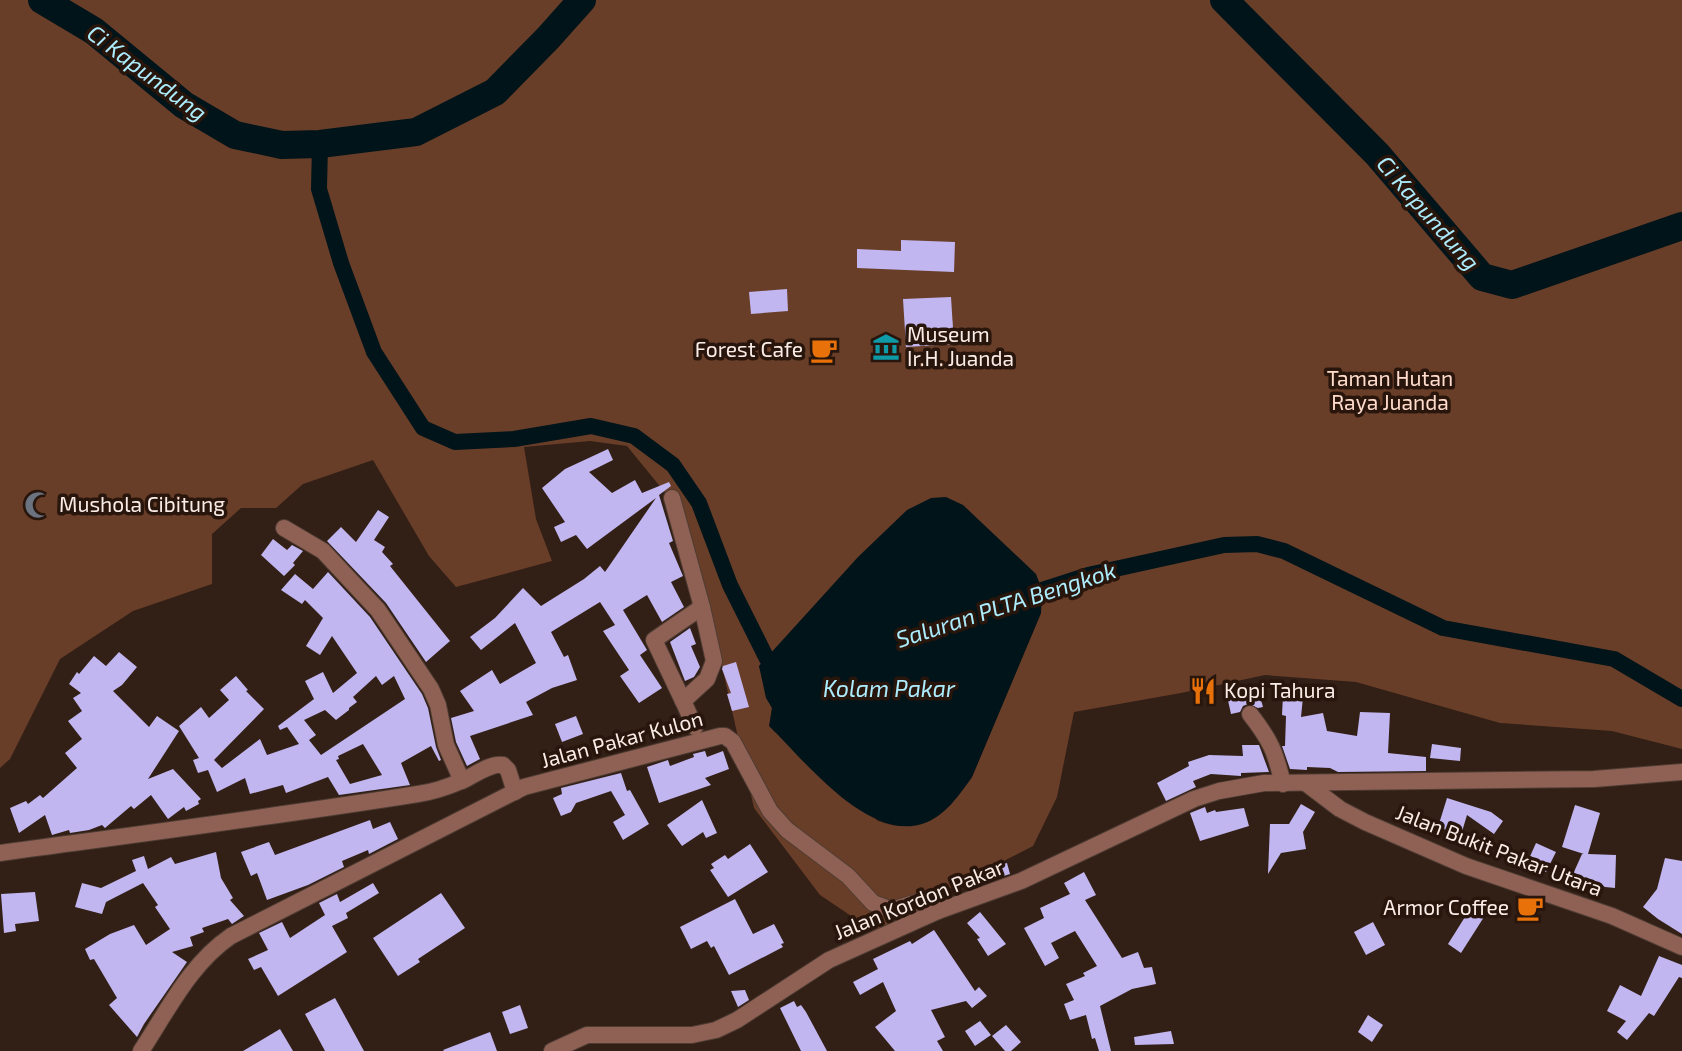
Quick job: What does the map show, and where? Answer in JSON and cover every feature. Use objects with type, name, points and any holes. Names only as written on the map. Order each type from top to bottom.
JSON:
[{"type":"street","points":[[672,498],[714,661],[707,679],[683,701]]},
{"type":"street","points":[[284,528],[323,551],[378,610],[435,697],[446,745],[462,781]]},
{"type":"street","points":[[695,727],[654,640],[702,607]]},
{"type":"street","points":[[1250,714],[1275,751],[1283,784]]},
{"type":"street","name":"Jalan Pakar Kulon","points":[[520,790],[659,751],[725,736],[733,742],[770,811],[788,830],[848,876],[873,903],[892,910],[927,899],[939,911]]},
{"type":"street","points":[[0,853],[230,823],[280,813],[311,812],[428,793],[462,781],[497,764],[508,770],[520,790],[211,949],[198,964],[141,1051]]},
{"type":"street","name":"Jalan Kordon Pakar","points":[[552,1051],[587,1035],[692,1035],[716,1030],[737,1020],[829,960],[939,911],[1021,881],[1194,799],[1264,783],[1594,779],[1682,772]]},
{"type":"street","name":"Jalan Bukit Pakar Utara","points":[[1307,783],[1340,809],[1365,822],[1466,866],[1612,916],[1682,947]]},
{"type":"green space","name":"Taman Hutan Raya Juanda","points":[[0,0],[1682,0],[1682,749],[1612,731],[1500,723],[1356,682],[1265,675],[1074,712],[1057,797],[1033,846],[943,892],[875,932],[820,895],[754,808],[703,582],[676,506],[627,446],[590,441],[524,447],[536,519],[552,561],[456,587],[429,556],[373,460],[303,484],[276,508],[241,508],[212,534],[212,584],[133,611],[60,659],[10,759],[0,768]],"holes":[[[1041,613],[972,777],[942,811],[922,822],[900,826],[878,821],[770,726],[772,708],[759,666],[767,659]]]},
{"type":"water","name":"Kolam Pakar","points":[[946,497],[963,505],[1036,574],[1042,590],[1041,613],[972,777],[951,805],[938,816],[922,824],[901,826],[880,821],[838,794],[769,726],[772,708],[766,698],[759,666],[858,557],[907,510],[931,498]]},
{"type":"building","points":[[901,240],[955,242],[954,272],[857,268],[857,249],[901,251]]},
{"type":"building","points":[[787,289],[788,311],[751,314],[749,292]]},
{"type":"building","points":[[951,297],[954,344],[906,347],[903,299]]},
{"type":"building","points":[[608,449],[613,460],[589,472],[612,493],[635,480],[642,493],[669,482],[671,486],[659,495],[673,541],[669,543],[683,576],[671,582],[684,607],[662,622],[647,595],[623,610],[647,650],[640,655],[662,688],[639,703],[620,676],[629,670],[603,631],[615,625],[600,602],[551,632],[564,657],[568,655],[577,680],[552,688],[526,702],[533,715],[470,736],[480,759],[467,766],[456,742],[451,718],[474,711],[460,691],[492,670],[500,684],[536,663],[515,623],[481,650],[470,637],[495,618],[523,588],[541,606],[600,566],[605,572],[656,498],[587,549],[576,535],[561,542],[554,527],[565,522],[542,488],[565,469]]},
{"type":"building","points":[[378,510],[389,517],[374,540],[385,547],[382,552],[393,564],[390,566],[450,641],[426,662],[386,603],[327,541],[341,527],[356,542]]},
{"type":"building","points":[[273,539],[287,550],[292,545],[303,551],[293,563],[295,565],[284,576],[261,555]]},
{"type":"building","points":[[328,572],[370,617],[422,694],[441,760],[439,761],[431,746],[401,763],[410,785],[339,795],[328,777],[286,793],[283,785],[250,794],[245,778],[217,792],[208,770],[198,773],[193,760],[199,758],[179,726],[201,707],[209,718],[229,700],[220,690],[236,676],[264,709],[214,760],[222,768],[260,739],[267,755],[299,744],[287,727],[280,730],[278,726],[314,699],[305,681],[323,672],[333,693],[357,673],[332,636],[320,655],[306,646],[323,618],[305,600],[302,604],[281,590],[295,574],[313,589]],"holes":[[[376,676],[382,685],[394,676],[405,699],[321,755],[309,740],[316,735],[304,720],[325,710],[336,720],[357,702],[353,697]],[[363,744],[382,775],[350,784],[336,760],[339,759],[338,756]]]},
{"type":"building","points":[[690,628],[696,644],[691,646],[700,667],[694,677],[685,681],[670,642]]},
{"type":"building","points":[[119,652],[137,667],[122,685],[113,691],[149,727],[157,716],[179,731],[148,779],[173,769],[201,799],[199,804],[186,811],[184,807],[168,819],[151,795],[134,809],[131,806],[105,828],[102,825],[89,830],[70,833],[69,830],[52,835],[45,815],[19,833],[10,808],[26,801],[28,804],[40,795],[43,798],[77,768],[65,753],[82,739],[68,721],[82,711],[73,698],[81,693],[69,684],[94,656],[106,666]]},
{"type":"building","points":[[736,662],[749,707],[732,711],[727,694],[731,693],[722,669],[723,666]]},
{"type":"building","points":[[1258,689],[1263,707],[1248,704],[1243,706],[1240,712],[1231,714],[1227,696]]},
{"type":"building","points":[[1283,695],[1303,697],[1301,717],[1323,713],[1327,731],[1357,736],[1360,712],[1390,713],[1388,753],[1426,757],[1426,771],[1338,772],[1330,768],[1290,769],[1282,746],[1285,746],[1286,716],[1282,715]]},
{"type":"building","points":[[576,716],[583,734],[562,742],[555,724]]},
{"type":"building","points":[[1432,744],[1461,748],[1460,761],[1430,758]]},
{"type":"building","points":[[1242,745],[1259,745],[1269,772],[1241,773],[1241,776],[1211,774],[1193,781],[1196,787],[1166,801],[1157,783],[1189,766],[1188,762],[1209,755],[1243,756]]},
{"type":"building","points":[[705,751],[707,757],[723,751],[729,769],[705,778],[711,785],[659,803],[647,767],[668,760],[670,766]]},
{"type":"building","points":[[621,773],[627,791],[630,790],[649,824],[623,840],[613,822],[625,815],[611,791],[576,803],[571,812],[561,816],[553,798],[562,794],[561,788]]},
{"type":"building","points":[[1447,798],[1491,812],[1503,821],[1494,834],[1467,815],[1461,835],[1438,827]]},
{"type":"building","points":[[702,800],[717,833],[706,838],[703,832],[682,846],[667,825]]},
{"type":"building","points":[[1301,804],[1315,812],[1303,832],[1306,849],[1281,853],[1268,874],[1270,824],[1289,824]]},
{"type":"building","points":[[1575,805],[1600,813],[1588,854],[1616,855],[1615,888],[1598,883],[1595,887],[1583,886],[1582,889],[1569,883],[1584,854],[1562,847]]},
{"type":"building","points":[[1205,807],[1207,813],[1244,808],[1249,826],[1200,841],[1190,813]]},
{"type":"building","points":[[370,820],[373,829],[390,822],[398,839],[369,854],[368,850],[342,861],[344,867],[308,885],[267,900],[257,873],[251,876],[241,852],[269,842],[275,855]]},
{"type":"building","points":[[1536,843],[1556,852],[1546,872],[1527,863]]},
{"type":"building","points":[[750,844],[768,872],[728,897],[710,870],[714,868],[711,864],[725,855],[728,859]]},
{"type":"building","points":[[216,852],[221,878],[233,898],[230,900],[244,916],[232,924],[228,919],[202,928],[204,932],[190,937],[193,946],[172,952],[187,962],[137,1037],[109,1005],[117,998],[85,949],[110,934],[134,925],[146,945],[170,929],[143,883],[106,902],[102,914],[75,907],[82,883],[101,888],[136,871],[132,860],[144,856],[148,869],[171,857],[175,864]]},
{"type":"building","points":[[1665,858],[1682,861],[1682,934],[1643,907],[1657,889]]},
{"type":"building","points":[[1007,863],[1010,874],[994,879],[991,867]]},
{"type":"building","points":[[1084,872],[1096,895],[1085,900],[1122,958],[1138,952],[1144,968],[1152,967],[1156,984],[1132,989],[1100,1006],[1111,1051],[1099,1051],[1095,1038],[1092,1039],[1086,1015],[1070,1020],[1064,1004],[1074,1000],[1066,984],[1085,976],[1083,973],[1097,966],[1075,931],[1051,943],[1059,958],[1045,966],[1024,928],[1044,918],[1040,908],[1070,894],[1064,883]]},
{"type":"building","points":[[373,883],[379,893],[346,913],[348,918],[332,926],[347,952],[278,996],[261,967],[254,970],[248,959],[268,950],[259,933],[282,922],[290,938],[325,915],[319,903],[337,894],[340,902]]},
{"type":"building","points":[[35,892],[39,921],[15,924],[16,931],[4,933],[1,894]]},
{"type":"building","points":[[441,893],[465,928],[418,959],[420,962],[398,976],[373,938]]},
{"type":"building","points":[[735,899],[753,934],[774,924],[784,943],[781,944],[783,947],[729,975],[714,946],[711,948],[707,941],[691,949],[680,927]]},
{"type":"building","points":[[1470,909],[1484,917],[1461,953],[1448,944]]},
{"type":"building","points":[[980,912],[1006,944],[988,956],[977,939],[980,938],[967,923]]},
{"type":"building","points":[[1373,922],[1385,945],[1366,955],[1354,932]]},
{"type":"building","points":[[934,930],[975,991],[979,987],[987,996],[972,1008],[966,1001],[931,1010],[945,1037],[937,1041],[943,1051],[895,1051],[875,1027],[896,1011],[883,982],[860,995],[853,982],[878,969],[873,959],[910,941],[912,944]]},
{"type":"building","points":[[1659,956],[1682,965],[1682,978],[1679,977],[1654,1016],[1649,1013],[1627,1040],[1617,1032],[1626,1021],[1607,1011],[1620,985],[1641,996]]},
{"type":"building","points":[[745,990],[749,1000],[738,1007],[731,991]]},
{"type":"building","points":[[335,998],[364,1051],[325,1051],[305,1014]]},
{"type":"building","points":[[794,1001],[797,1007],[801,1005],[806,1012],[827,1051],[801,1051],[780,1008]]},
{"type":"building","points":[[520,1005],[528,1028],[510,1034],[502,1012]]},
{"type":"building","points":[[1368,1015],[1383,1025],[1372,1042],[1358,1032]]},
{"type":"building","points":[[980,1021],[991,1035],[975,1046],[965,1031]]},
{"type":"building","points":[[1006,1025],[1021,1042],[1011,1051],[1005,1051],[992,1036]]},
{"type":"building","points":[[280,1029],[293,1051],[243,1051]]},
{"type":"building","points":[[1171,1031],[1174,1044],[1135,1045],[1134,1037]]},
{"type":"building","points":[[490,1032],[497,1051],[443,1050]]},
{"type":"waterway","name":"Ci Kapundung","points":[[42,0],[94,31],[184,105],[235,135],[282,145],[320,144],[416,132],[495,92],[582,0]]},
{"type":"waterway","name":"Ci Kapundung","points":[[1224,0],[1377,154],[1482,277],[1512,285],[1682,226]]},
{"type":"waterway","points":[[320,144],[319,189],[341,263],[374,352],[423,428],[455,442],[514,439],[591,426],[634,436],[673,465],[699,503],[730,585],[767,659]]},
{"type":"waterway","name":"Saluran PLTA Bengkok","points":[[1023,596],[1088,575],[1224,545],[1257,544],[1284,551],[1443,628],[1614,659],[1682,699]]},
{"type":"place","name":"Museum Ir.H. Juanda","points":[[886,347]]},
{"type":"place","name":"Forest Cafe","points":[[824,350]]},
{"type":"place","name":"Mushola Cibitung","points":[[38,505]]},
{"type":"place","name":"Kopi Tahura","points":[[1203,691]]},
{"type":"place","name":"Armor Coffee","points":[[1530,908]]}]
